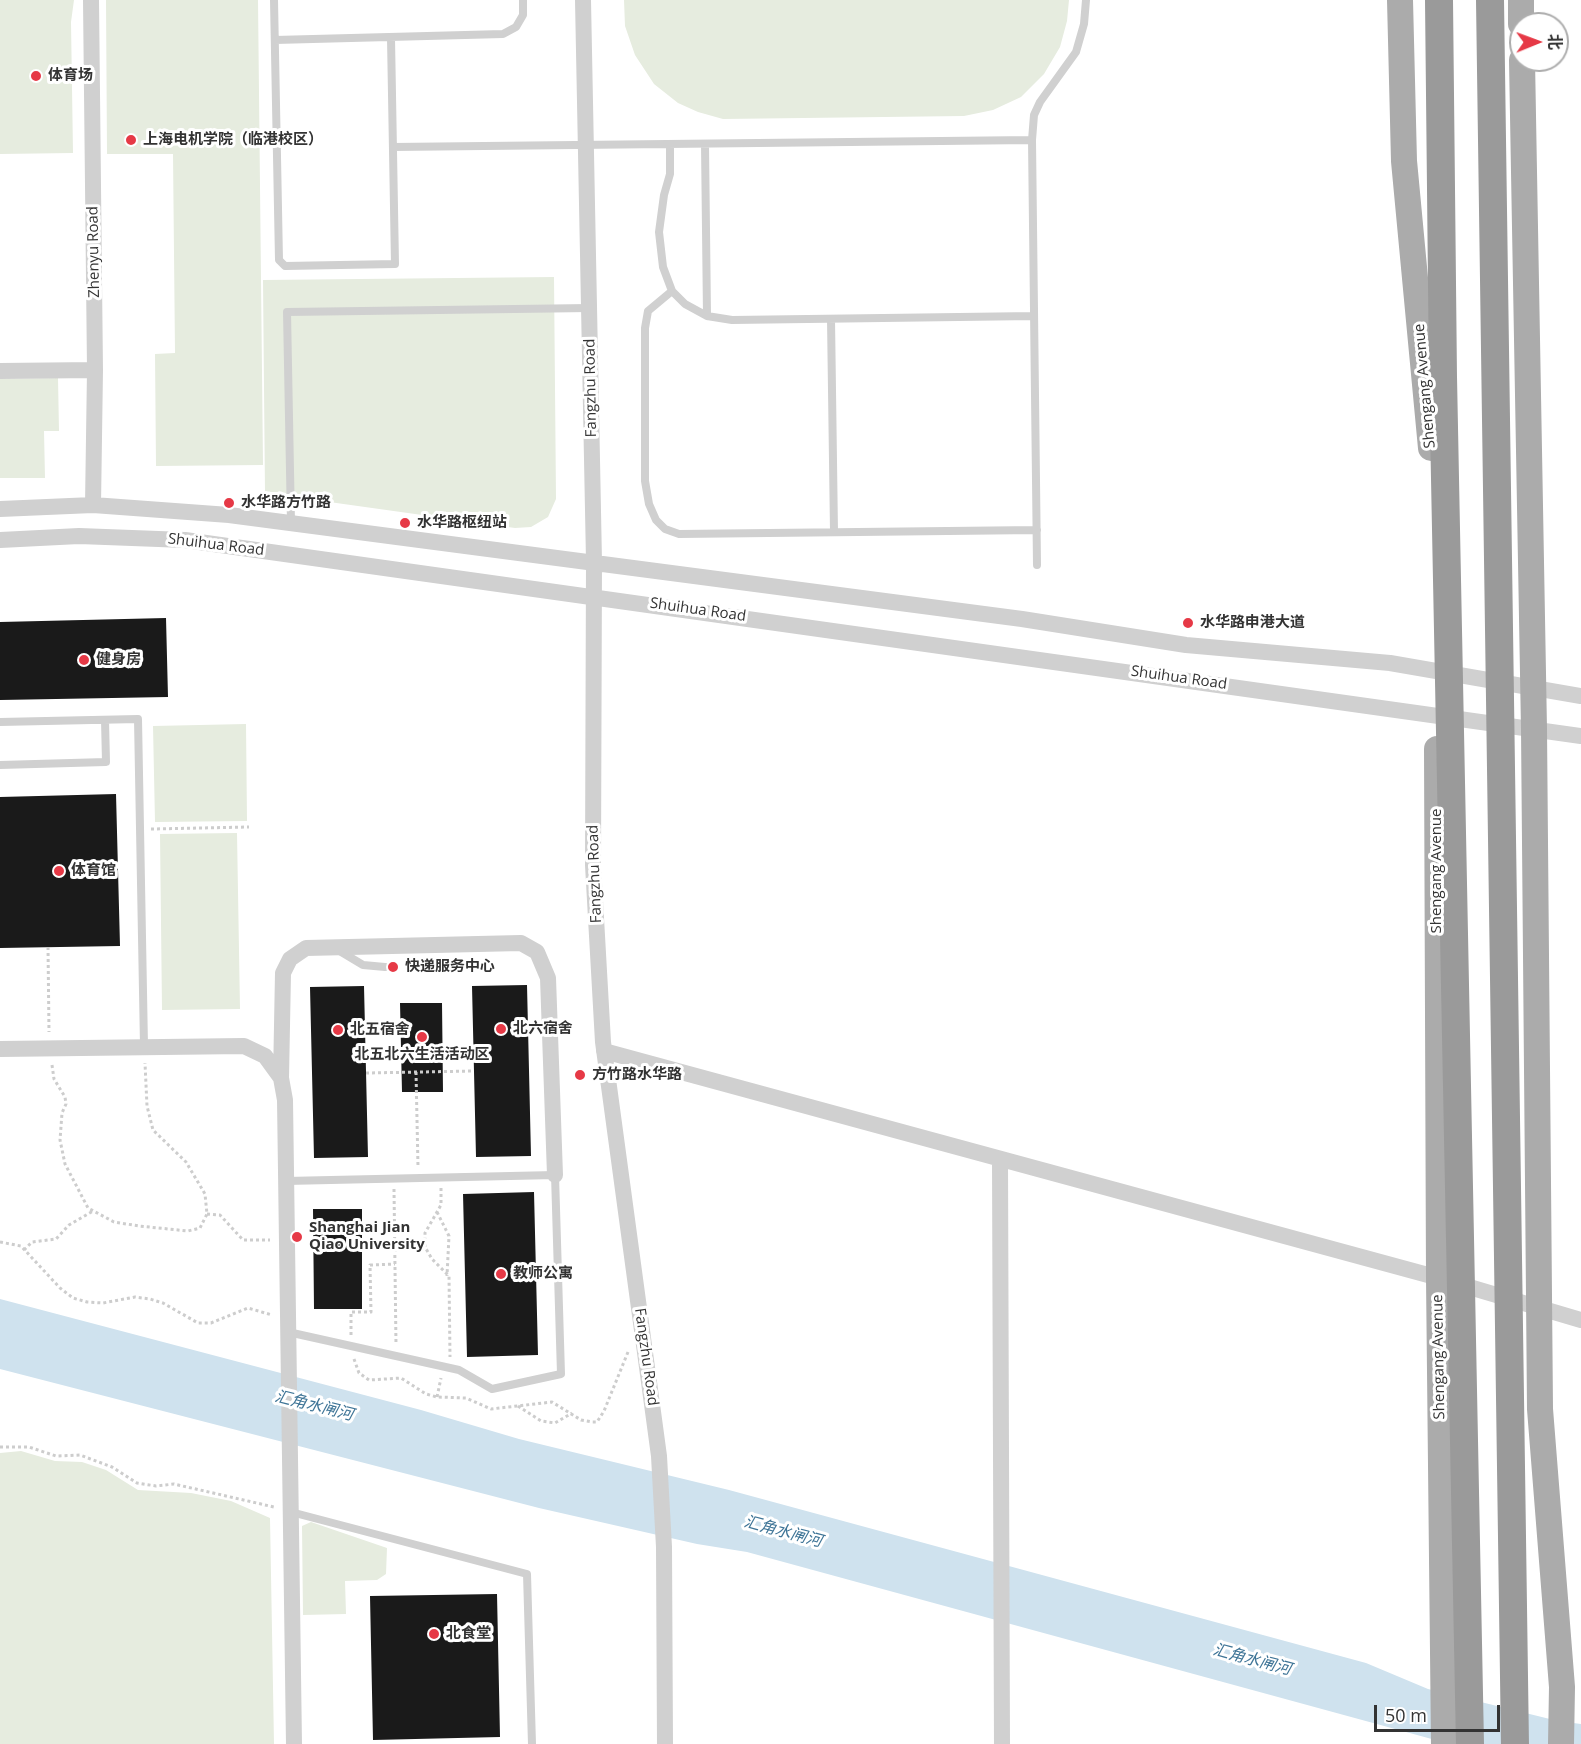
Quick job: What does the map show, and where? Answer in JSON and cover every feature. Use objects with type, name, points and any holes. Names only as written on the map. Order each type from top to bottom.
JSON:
[{"type":"highway","points":[[1439,0],[1443,389],[1470,1744]]},
{"type":"highway","points":[[1490,0],[1515,1744]]},
{"type":"main road","name":"Shengang Avenue","points":[[1400,0],[1404,161],[1431,425],[1437,717],[1438,1278],[1444,1744]]},
{"type":"main road","points":[[1522,72],[1534,729],[1540,1409],[1561,1706],[1561,1744]]},
{"type":"street","name":"Zhenyu Road","points":[[91,0],[95,370],[93,505]]},
{"type":"street","name":"Fangzhu Road","points":[[583,0],[594,561],[592,595],[593,865],[604,1051],[659,1456],[664,1547],[665,1744]]},
{"type":"street","points":[[0,371],[95,370]]},
{"type":"street","name":"Shuihua Road","points":[[0,509],[93,505],[228,515],[594,561],[1022,619],[1186,645],[1390,663],[1581,696]]},
{"type":"street","name":"Shuihua Road","points":[[0,540],[79,536],[185,540],[1262,689],[1393,711],[1581,736]]},
{"type":"street","points":[[294,1744],[285,1100],[281,1078],[283,973],[290,959],[306,948],[335,947],[522,943],[537,952],[549,978],[555,1175]]},
{"type":"street","points":[[0,1049],[50,1040],[144,1046],[244,1046],[265,1056],[281,1078]]},
{"type":"street","points":[[604,1051],[1438,1278],[1581,1320]]},
{"type":"street","points":[[999,1160],[1002,1744]]},
{"type":"lane","points":[[274,0],[279,260],[285,267],[395,264],[391,38]]},
{"type":"lane","points":[[275,40],[503,34],[516,27],[523,15],[523,0]]},
{"type":"lane","points":[[1037,565],[1032,140],[1034,115],[1040,102],[1076,52],[1084,24],[1086,0]]},
{"type":"lane","points":[[393,147],[1032,140]]},
{"type":"lane","points":[[670,144],[670,174],[664,195],[659,232],[663,267],[672,291],[685,304],[706,316],[732,320],[1034,316]]},
{"type":"lane","points":[[705,144],[706,316]]},
{"type":"lane","points":[[672,291],[657,300],[648,310],[645,328],[645,482],[649,504],[656,520],[665,529],[679,534],[1037,530]]},
{"type":"lane","points":[[291,523],[287,312],[590,308]]},
{"type":"lane","points":[[831,319],[834,532]]},
{"type":"lane","points":[[0,722],[138,719],[144,1046]]},
{"type":"lane","points":[[0,765],[105,762],[105,720]]},
{"type":"lane","points":[[335,947],[363,965],[385,967]]},
{"type":"lane","points":[[286,1181],[555,1175],[561,1374],[492,1389],[459,1371],[351,1346],[288,1326]]},
{"type":"lane","points":[[291,1512],[527,1574],[532,1744]]},
{"type":"path","points":[[140,830],[249,827]]},
{"type":"path","points":[[48,947],[50,1040],[54,1079],[65,1097],[66,1104],[62,1113],[60,1140],[65,1164],[84,1202],[93,1211],[123,1223],[188,1231],[200,1228],[207,1214],[204,1194],[197,1178],[186,1162],[156,1134],[151,1125],[144,1046]]},
{"type":"path","points":[[366,1073],[474,1071]]},
{"type":"path","points":[[416,1072],[418,1178]]},
{"type":"path","points":[[442,1177],[441,1205],[425,1233],[425,1247],[432,1259],[449,1276],[450,1369]]},
{"type":"path","points":[[394,1178],[397,1356]]},
{"type":"path","points":[[24,1250],[32,1242],[56,1239],[69,1225],[93,1211]]},
{"type":"path","points":[[437,1212],[449,1236],[447,1276]]},
{"type":"path","points":[[207,1214],[220,1215],[243,1240],[287,1240]]},
{"type":"path","points":[[0,1242],[11,1242],[24,1250],[60,1288],[74,1298],[87,1302],[103,1303],[135,1297],[150,1299],[163,1303],[198,1323],[211,1323],[248,1308],[288,1326]]},
{"type":"path","points":[[362,1265],[395,1264]]},
{"type":"path","points":[[351,1346],[351,1312],[371,1312],[370,1265]]},
{"type":"path","points":[[359,1373],[364,1379]]},
{"type":"path","points":[[437,1397],[440,1381]]},
{"type":"path","points":[[517,1406],[542,1421],[555,1422],[572,1413]]},
{"type":"path","points":[[0,1447],[29,1447],[56,1456],[80,1455],[112,1467],[137,1483],[156,1486],[174,1484],[291,1512]]},
{"type":"shaded area","name":"体育场","points":[[0,0],[74,0],[71,22],[73,153],[0,154]]},
{"type":"shaded area","points":[[106,0],[258,0],[263,465],[156,466],[155,354],[175,353],[173,154],[107,154]]},
{"type":"shaded area","points":[[624,0],[1069,0],[1067,21],[1060,47],[1044,74],[1021,97],[993,110],[964,116],[723,119],[678,103],[654,84],[635,55],[625,26]]},
{"type":"shaded area","points":[[554,277],[556,499],[548,517],[531,527],[515,528],[265,493],[263,280]]},
{"type":"shaded area","points":[[58,378],[59,431],[44,431],[45,478],[0,478],[0,379]]},
{"type":"shaded area","points":[[246,724],[247,821],[155,822],[153,726]]},
{"type":"shaded area","points":[[237,833],[240,1009],[162,1010],[160,834]]},
{"type":"shaded area","points":[[21,1451],[55,1461],[82,1462],[106,1470],[138,1490],[191,1493],[231,1501],[270,1518],[274,1744],[0,1744],[0,1453]]},
{"type":"shaded area","points":[[311,1522],[387,1548],[386,1574],[377,1580],[345,1581],[346,1614],[303,1615],[302,1526]]},
{"type":"water","name":"汇角水闸河","points":[[0,1299],[421,1410],[519,1439],[729,1490],[1366,1663],[1428,1689],[1558,1721],[1581,1724],[1581,1744],[1450,1744],[747,1552],[697,1544],[539,1508],[0,1369]]},
{"type":"building","name":"健身房","points":[[166,618],[168,697],[0,700],[0,622]]},
{"type":"building","name":"体育馆","points":[[116,794],[120,946],[0,948],[0,797]]},
{"type":"building","name":"北六宿舍","points":[[527,985],[531,1156],[476,1157],[472,986]]},
{"type":"building","name":"北五宿舍","points":[[364,986],[368,1157],[314,1158],[310,987]]},
{"type":"building","name":"北五北六生活活动区","points":[[400,1003],[442,1003],[443,1092],[402,1092]]},
{"type":"building","name":"教师公寓","points":[[534,1192],[538,1355],[467,1357],[463,1194]]},
{"type":"building","points":[[313,1209],[362,1209],[362,1309],[314,1309]]},
{"type":"building","name":"北食堂","points":[[497,1594],[500,1737],[373,1740],[370,1596]]},
{"type":"place","name":"体育场","points":[[36,76]]},
{"type":"place","name":"上海电机学院（临港校区）","points":[[131,140]]},
{"type":"place","name":"水华路方竹路","points":[[229,503]]},
{"type":"place","name":"水华路枢纽站","points":[[405,523]]},
{"type":"place","name":"水华路申港大道","points":[[1188,623]]},
{"type":"place","name":"健身房","points":[[84,660]]},
{"type":"place","name":"体育馆","points":[[59,871]]},
{"type":"place","name":"快递服务中心","points":[[393,967]]},
{"type":"place","name":"北六宿舍","points":[[501,1029]]},
{"type":"place","name":"北五宿舍","points":[[338,1030]]},
{"type":"place","name":"北五北六生活活动区","points":[[422,1037]]},
{"type":"place","name":"方竹路水华路","points":[[580,1075]]},
{"type":"place","name":"Shanghai Jian Qiao University","points":[[297,1237]]},
{"type":"place","name":"教师公寓","points":[[501,1274]]},
{"type":"place","name":"北食堂","points":[[434,1634]]}]
